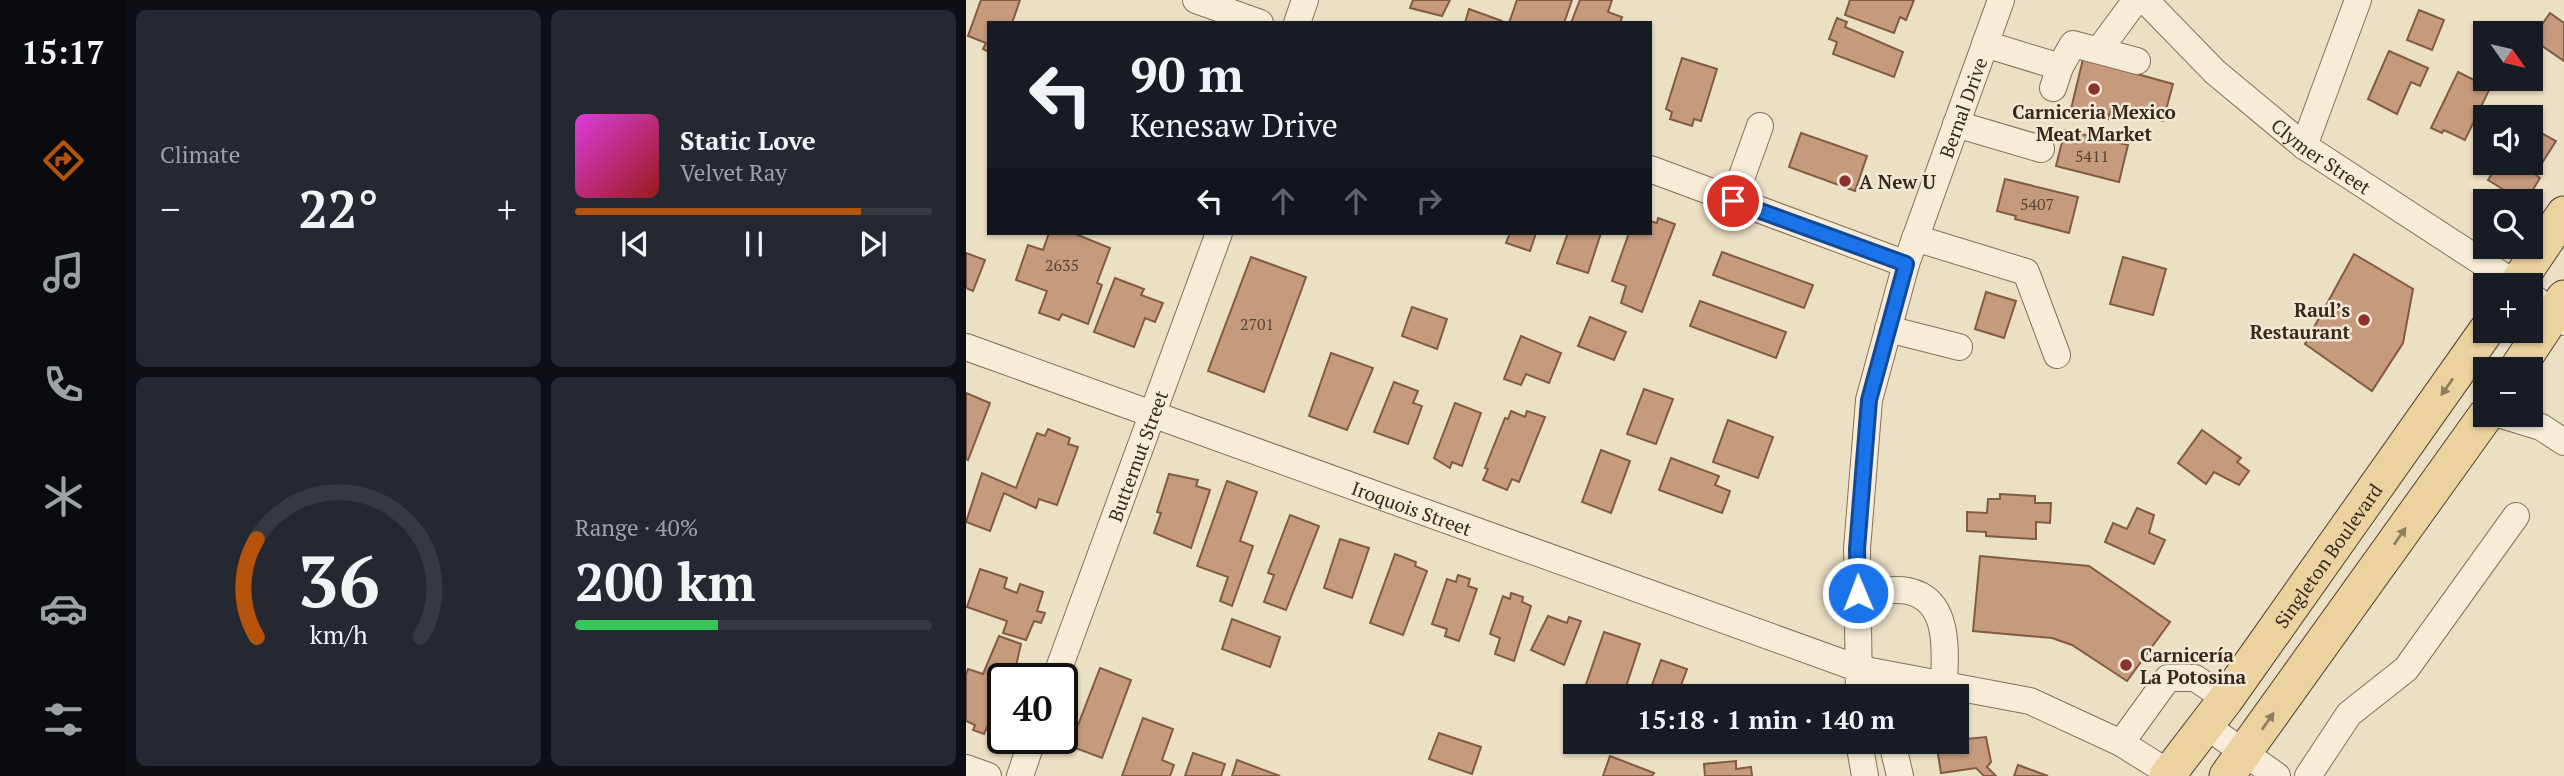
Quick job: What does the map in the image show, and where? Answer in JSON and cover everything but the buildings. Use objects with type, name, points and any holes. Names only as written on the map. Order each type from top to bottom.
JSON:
[{"type":"main road","points":[[2524,273],[2564,214]]},
{"type":"main road","points":[[2523,357],[2553,307]]},
{"type":"main road","name":"Singleton Boulevard","points":[[2168,774],[2477,343]]},
{"type":"main road","points":[[2236,765],[2477,427]]},
{"type":"street","points":[[1196,0],[1255,21]]},
{"type":"street","points":[[1298,21],[1305,0]]},
{"type":"street","name":"Bernal Drive","points":[[1859,684],[1857,549],[1869,400],[1914,238],[2001,0]]},
{"type":"street","points":[[2099,50],[2136,0]]},
{"type":"street","name":"Clymer Street","points":[[2145,0],[2215,72],[2304,146],[2498,273]]},
{"type":"street","points":[[2304,146],[2358,0]]},
{"type":"street","points":[[1985,44],[2056,78],[2073,44],[2137,61]]},
{"type":"street","points":[[1956,124],[2041,149]]},
{"type":"street","points":[[1733,201],[1760,125]]},
{"type":"street","points":[[1652,170],[1906,264]]},
{"type":"street","name":"Butternut Street","points":[[1061,663],[1218,235]]},
{"type":"street","points":[[1914,238],[2026,272],[2057,355]]},
{"type":"street","points":[[1888,329],[1959,347]]},
{"type":"street","name":"Iroquois Street","points":[[966,347],[1860,669],[1939,684]]},
{"type":"street","points":[[2541,427],[2564,442]]},
{"type":"street","points":[[2308,776],[2349,714],[2406,668],[2516,516]]},
{"type":"street","points":[[1858,593],[1907,591],[1921,597],[1935,612],[1945,630],[1944,684]]},
{"type":"street","name":"Bernal Drive","points":[[1860,669],[1867,684]]},
{"type":"street","points":[[2121,743],[2168,678],[2195,678],[2215,712],[2236,765],[2277,776]]},
{"type":"street","name":"Iroquois Street","points":[[1969,690],[2030,701],[2121,743],[2168,774]]},
{"type":"street","points":[[1020,776],[1028,754]]},
{"type":"street","points":[[1861,754],[1865,776]]},
{"type":"street","points":[[1895,754],[1900,776]]},
{"type":"street","points":[[966,768],[988,776]]},
{"type":"place","name":"Carniceria Mexico Meat Market","points":[[2094,89]]},
{"type":"place","name":"A New U","points":[[1845,181]]},
{"type":"place","name":"Raul’s Restaurant","points":[[2364,320]]},
{"type":"place","name":"Carnicería La Potosina","points":[[2126,665]]},
{"type":"route","points":[[1733,201],[1906,264],[1869,400],[1857,549],[1858,593]]}]
